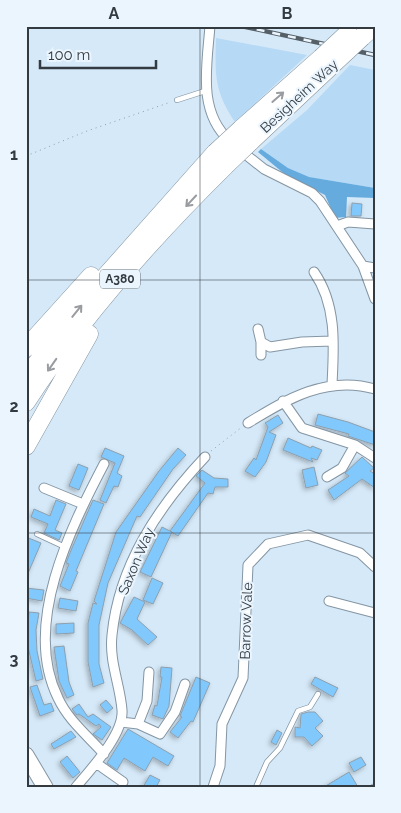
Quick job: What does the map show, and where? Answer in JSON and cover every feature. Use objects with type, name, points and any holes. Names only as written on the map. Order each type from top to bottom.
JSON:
[{"type":"highway","name":"Besigheim Way","points":[[220,160],[360,31]]},
{"type":"highway","name":"A380","points":[[26,348],[126,239],[159,214],[220,160]]},
{"type":"highway","name":"A380","points":[[26,402],[79,330],[220,160]]},
{"type":"highway","name":"A380","points":[[26,377],[96,287],[159,214]]},
{"type":"highway","name":"A380","points":[[26,446],[82,343],[146,248]]},
{"type":"main road","points":[[26,755],[46,787]]},
{"type":"street","points":[[210,28],[205,91],[221,132],[264,169],[312,193],[363,266],[375,299]]},
{"type":"street","points":[[336,226],[348,222],[375,224]]},
{"type":"street","points":[[363,266],[375,268]]},
{"type":"street","points":[[314,272],[329,301],[332,341],[332,384]]},
{"type":"street","points":[[258,329],[261,355]]},
{"type":"street","points":[[261,342],[270,347],[302,342],[332,341]]},
{"type":"street","points":[[248,423],[283,401],[332,384],[363,385],[375,389]]},
{"type":"street","points":[[283,401],[302,428],[355,444],[375,458]]},
{"type":"street","points":[[327,477],[342,468],[355,444]]},
{"type":"street","name":"Saxon Way","points":[[121,722],[123,712],[112,661],[111,637],[124,581],[158,512],[178,486],[205,457]]},
{"type":"street","points":[[104,464],[83,504],[65,547],[51,592],[47,619],[46,647],[50,682],[59,700],[72,720],[104,754]]},
{"type":"street","points":[[44,488],[83,504]]},
{"type":"street","name":"Barrow Vale","points":[[213,787],[220,766],[222,724],[244,678],[248,565],[268,544],[308,535],[360,552],[375,567]]},
{"type":"street","points":[[329,601],[375,613]]},
{"type":"street","points":[[138,724],[147,700],[149,672]]},
{"type":"street","points":[[76,787],[104,754],[121,722],[138,724],[160,734],[175,712],[185,684]]},
{"type":"street","points":[[96,763],[123,782]]},
{"type":"lane","points":[[177,100],[205,91]]},
{"type":"lane","points":[[37,534],[65,547]]},
{"type":"lane","points":[[256,787],[267,762],[280,748],[298,711],[310,707],[318,694]]},
{"type":"path","points":[[26,156],[87,131],[177,100]]},
{"type":"path","points":[[205,457],[248,423]]},
{"type":"shaded area","points":[[216,38],[307,55],[235,122],[219,91],[216,72]]},
{"type":"shaded area","points":[[350,65],[375,70],[375,188],[308,177],[288,168],[261,149],[307,110]]},
{"type":"shaded area","points":[[261,149],[288,168],[309,177],[375,188],[375,198],[347,197],[346,217],[335,218],[325,195],[287,176],[258,152]]},
{"type":"building","points":[[352,203],[362,204],[361,216],[351,216]]},
{"type":"building","points":[[318,414],[375,432],[375,445],[348,436],[349,434],[315,425]]},
{"type":"building","points":[[278,415],[283,423],[269,432],[276,435],[266,462],[255,477],[245,471],[254,458],[256,460],[268,427],[265,423]]},
{"type":"building","points":[[288,438],[311,448],[312,446],[322,450],[317,460],[311,458],[313,462],[283,450]]},
{"type":"building","points":[[105,448],[124,456],[117,473],[122,476],[118,487],[114,486],[106,503],[100,500],[115,463],[101,457]]},
{"type":"building","points":[[178,448],[186,455],[173,469],[140,517],[137,516],[108,583],[99,625],[99,664],[104,683],[93,687],[88,662],[88,623],[93,603],[97,604],[94,601],[116,532],[159,471]]},
{"type":"building","points":[[362,457],[374,468],[370,471],[375,474],[375,488],[362,479],[334,500],[328,490],[349,476],[345,473]]},
{"type":"building","points":[[78,464],[88,468],[79,490],[69,486]]},
{"type":"building","points":[[314,467],[318,485],[306,488],[302,470]]},
{"type":"building","points":[[202,470],[214,478],[228,479],[228,487],[215,487],[213,494],[208,493],[178,536],[170,531],[205,483],[196,476]]},
{"type":"building","points":[[56,500],[66,504],[55,530],[62,533],[59,540],[44,533],[48,524],[31,517],[34,509],[50,516]]},
{"type":"building","points":[[93,500],[104,504],[76,571],[78,572],[70,591],[60,586],[69,564],[66,563]]},
{"type":"building","points":[[162,527],[172,532],[151,577],[140,572]]},
{"type":"building","points":[[26,537],[41,543],[26,578]]},
{"type":"building","points":[[152,578],[163,583],[153,604],[143,600]]},
{"type":"building","points":[[26,588],[44,590],[42,601],[26,598]]},
{"type":"building","points":[[134,597],[145,602],[137,619],[157,637],[148,645],[132,630],[120,623]]},
{"type":"building","points":[[60,598],[78,601],[76,611],[58,608]]},
{"type":"building","points":[[29,612],[39,613],[36,630],[37,651],[43,679],[36,681],[28,647],[26,648]]},
{"type":"building","points":[[74,623],[74,633],[56,634],[56,624]]},
{"type":"building","points":[[64,646],[69,682],[74,695],[67,698],[59,681],[54,647]]},
{"type":"building","points":[[161,667],[172,668],[169,706],[163,719],[152,715],[155,705],[157,706],[162,677],[160,677]]},
{"type":"building","points":[[196,677],[210,683],[193,722],[191,721],[178,738],[170,732],[182,717],[180,716]]},
{"type":"building","points":[[315,677],[338,688],[333,697],[311,684]]},
{"type":"building","points":[[37,685],[44,705],[51,703],[54,711],[40,716],[30,687]]},
{"type":"building","points":[[106,700],[113,708],[107,713],[100,705]]},
{"type":"building","points":[[79,704],[88,717],[93,714],[111,727],[102,740],[93,734],[101,727],[99,724],[96,726],[79,714],[77,715],[72,709]]},
{"type":"building","points":[[315,712],[323,721],[315,728],[323,736],[312,746],[304,737],[295,737],[295,727],[300,728],[301,714]]},
{"type":"building","points":[[128,729],[174,756],[168,766],[153,757],[145,771],[124,758],[117,770],[107,763]]},
{"type":"building","points":[[277,730],[282,733],[276,745],[271,742]]},
{"type":"building","points":[[71,731],[76,737],[54,749],[51,744]]},
{"type":"building","points":[[67,756],[80,772],[73,778],[60,762]]},
{"type":"building","points":[[361,757],[366,765],[354,772],[349,763]]},
{"type":"building","points":[[349,772],[358,787],[324,787]]},
{"type":"building","points":[[150,775],[160,780],[156,787],[143,787]]},
{"type":"railway","points":[[241,26],[375,55]]}]
